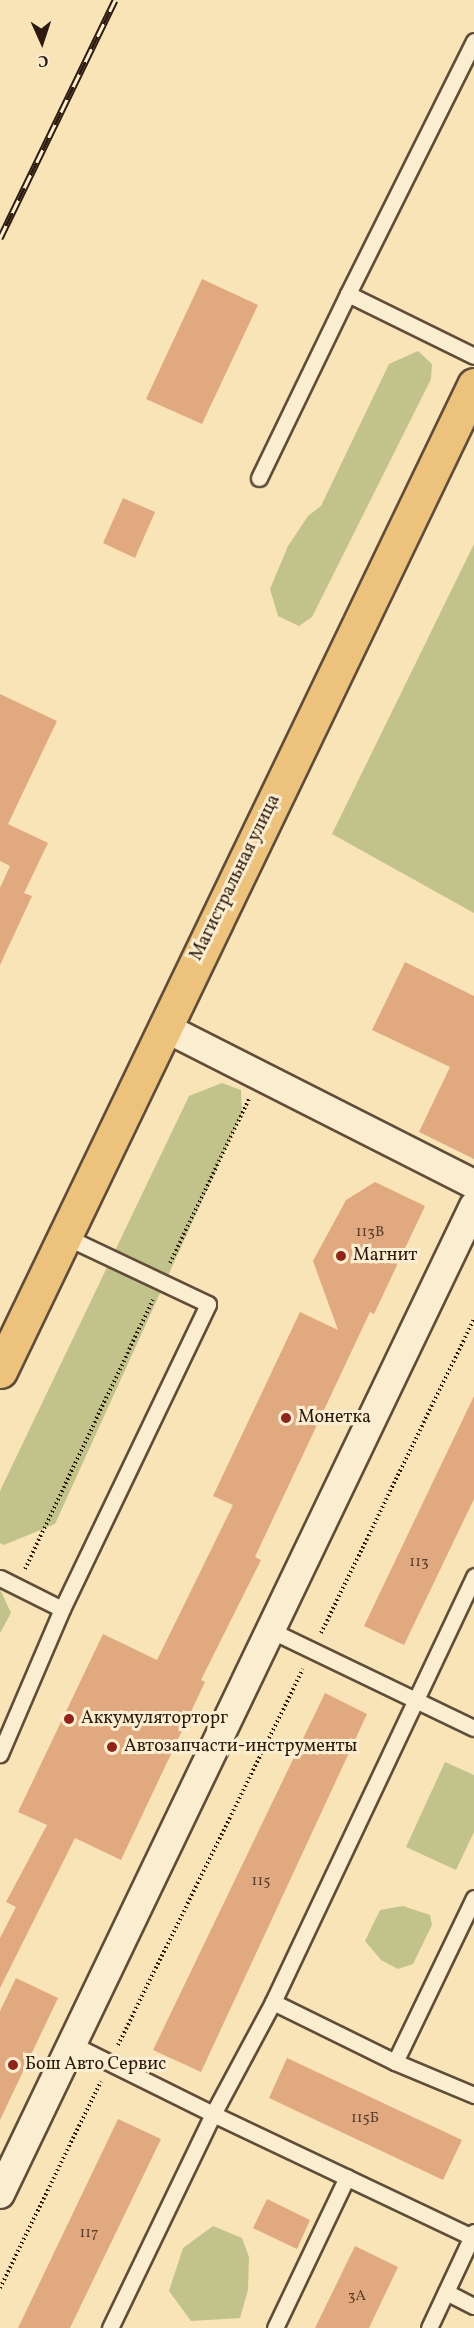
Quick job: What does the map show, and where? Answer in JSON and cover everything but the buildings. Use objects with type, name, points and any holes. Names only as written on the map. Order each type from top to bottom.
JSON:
[{"type":"main road","name":"Магистральная улица","points":[[0,1371],[474,385]]},
{"type":"street","points":[[164,1027],[474,1184]]},
{"type":"street","points":[[3,2181],[72,2044],[474,1206]]},
{"type":"lane","points":[[259,478],[474,41]]},
{"type":"lane","points":[[348,294],[474,356]]},
{"type":"lane","points":[[0,1754],[62,1609],[208,1304],[66,1237]]},
{"type":"lane","points":[[110,2328],[213,2114],[273,2002],[413,1700],[474,1576]]},
{"type":"lane","points":[[0,1578],[62,1609]]},
{"type":"lane","points":[[270,1629],[474,1728]]},
{"type":"lane","points":[[395,2062],[474,1898]]},
{"type":"lane","points":[[273,2002],[395,2062],[474,2096]]},
{"type":"lane","points":[[72,2044],[213,2114],[473,2234],[429,2328]]},
{"type":"lane","points":[[275,2328],[346,2177]]},
{"type":"lane","points":[[446,2292],[474,2306]]},
{"type":"path","points":[[16,1587],[260,1074]]},
{"type":"path","points":[[0,2288],[474,1319]]},
{"type":"green space","points":[[418,351],[432,364],[431,379],[312,617],[299,626],[278,616],[270,589],[288,546],[308,516],[321,506],[389,364]]},
{"type":"green space","points":[[474,544],[474,913],[332,834]]},
{"type":"green space","points":[[222,1083],[241,1090],[242,1113],[55,1524],[4,1545],[0,1543],[0,1491],[189,1096]]},
{"type":"green space","points":[[0,1589],[11,1613],[0,1633]]},
{"type":"green space","points":[[445,1762],[474,1775],[474,1832],[456,1870],[406,1847]]},
{"type":"green space","points":[[403,1906],[430,1915],[432,1925],[413,1964],[398,1969],[381,1960],[365,1941],[380,1910]]},
{"type":"green space","points":[[213,2226],[242,2238],[249,2257],[248,2290],[240,2318],[191,2321],[169,2291],[183,2248]]},
{"type":"railway","points":[[0,238],[115,0]]},
{"type":"place","name":"Магнит","points":[[341,1256]]},
{"type":"place","name":"Монетка","points":[[286,1418]]},
{"type":"place","name":"Аккумуляторторг","points":[[69,1719]]},
{"type":"place","name":"Автозапчасти-инструменты","points":[[112,1747]]},
{"type":"place","name":"Бош Авто Сервис","points":[[13,2065]]}]
